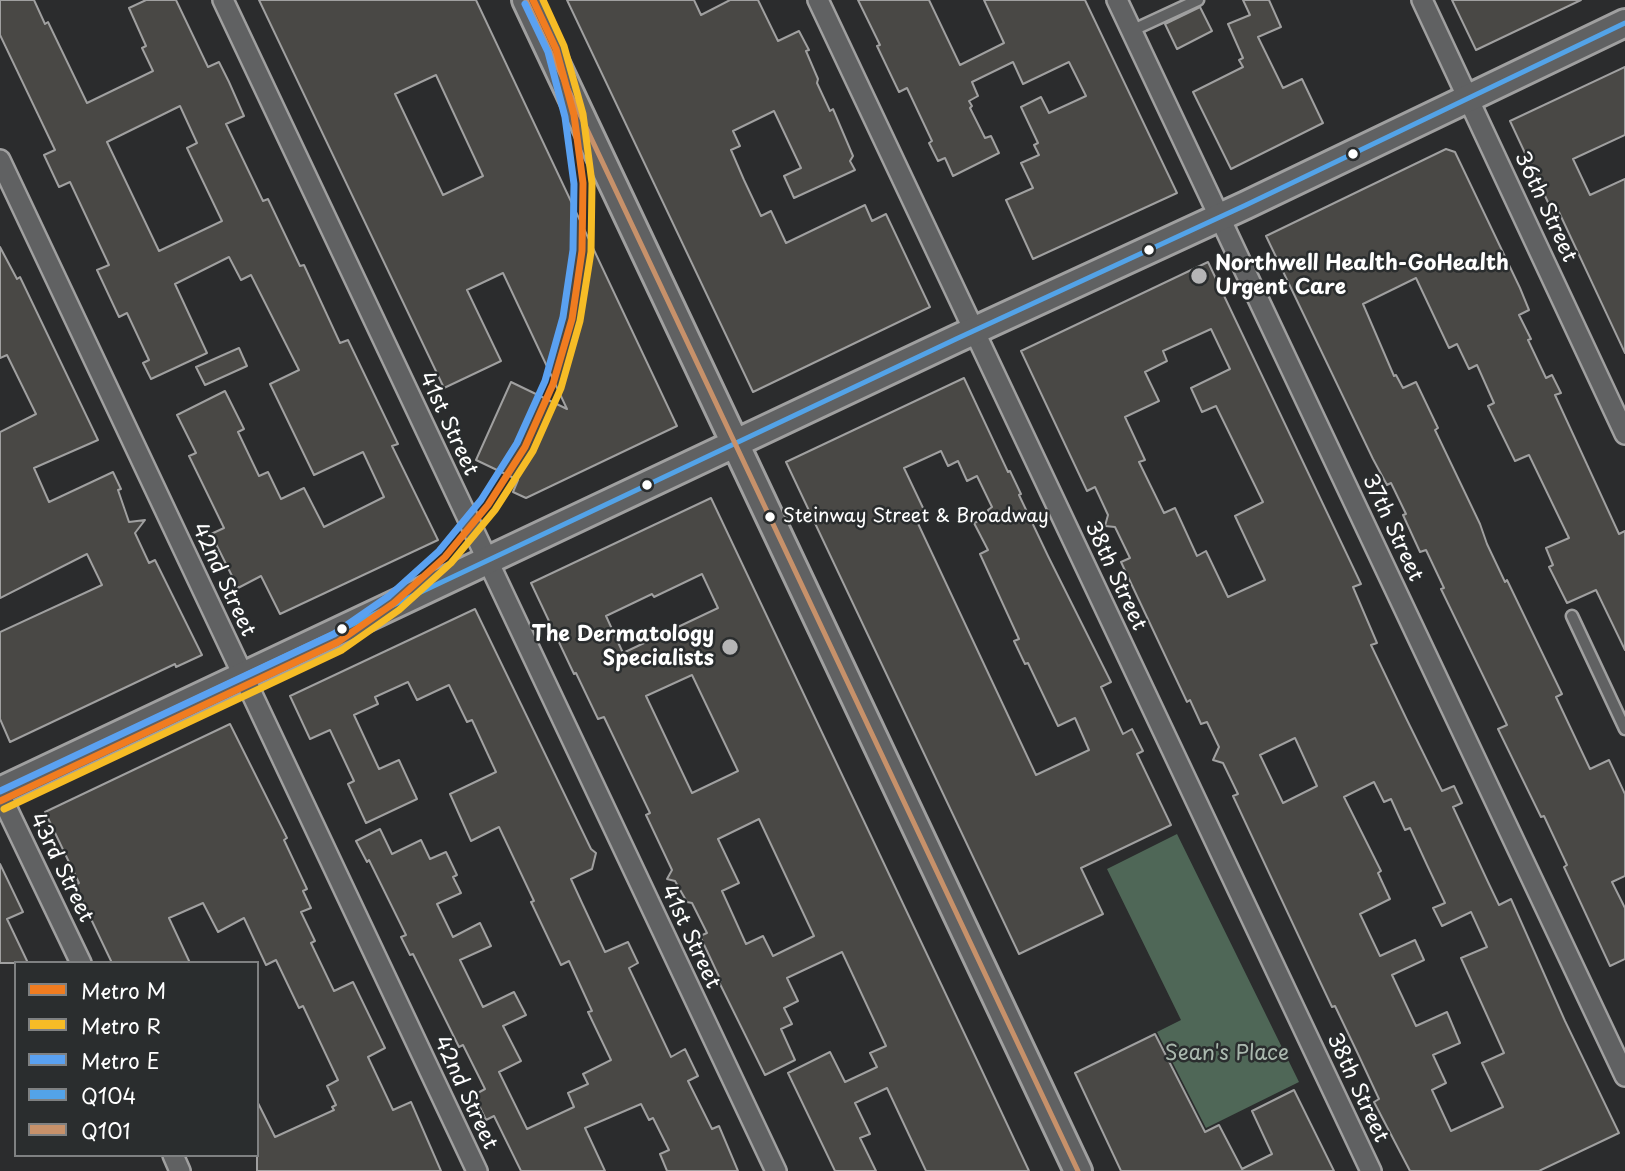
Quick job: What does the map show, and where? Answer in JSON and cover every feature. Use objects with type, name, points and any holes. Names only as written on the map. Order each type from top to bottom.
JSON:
[{"type":"main road","points":[[526,0],[1078,1171]]},
{"type":"main road","points":[[0,792],[1220,217],[1625,23]]},
{"type":"street","name":"41st Street","points":[[222,0],[776,1171]]},
{"type":"street","name":"38th Street","points":[[817,0],[1371,1171]]},
{"type":"street","name":"37th Street","points":[[1117,0],[1625,1076]]},
{"type":"street","name":"36th Street","points":[[1422,0],[1625,435]]},
{"type":"street","name":"42nd Street","points":[[0,160],[477,1171]]},
{"type":"street","name":"43rd Street","points":[[0,792],[80,961]]},
{"type":"lane","points":[[1131,31],[1198,0]]},
{"type":"lane","points":[[1572,616],[1625,729]]},
{"type":"green space","name":"Sean's Place","points":[[1177,834],[1299,1082],[1206,1128],[1157,1032],[1181,1020],[1107,869]]},
{"type":"building","points":[[0,0],[34,0],[45,24],[48,22],[87,103],[153,71],[142,48],[146,46],[129,8],[146,0],[176,0],[208,67],[219,62],[229,82],[244,116],[226,124],[263,201],[268,199],[300,266],[304,265],[340,343],[348,340],[398,444],[392,446],[438,540],[280,614],[261,576],[238,588],[211,534],[224,528],[189,456],[196,453],[177,415],[225,391],[244,429],[238,432],[259,476],[268,472],[281,499],[304,488],[324,527],[384,497],[363,452],[314,475],[270,384],[299,370],[251,275],[241,280],[229,257],[175,284],[207,353],[151,379],[143,363],[149,360],[127,313],[119,317],[97,270],[109,265],[70,182],[59,187],[44,155],[55,150],[0,35]],"holes":[[[180,106],[197,143],[187,148],[222,221],[159,251],[107,142]]]},
{"type":"building","points":[[259,0],[476,0],[677,426],[526,498],[513,492],[518,480],[476,460],[511,382],[567,409],[503,273],[467,290],[501,361],[444,388]],"holes":[[[436,75],[483,176],[443,195],[395,94]]]},
{"type":"building","points":[[567,0],[694,0],[701,15],[730,0],[758,0],[778,41],[799,31],[809,50],[806,51],[818,79],[817,83],[830,111],[833,109],[853,156],[850,161],[855,170],[794,198],[784,176],[801,168],[774,111],[733,131],[740,146],[731,150],[761,216],[771,211],[786,243],[865,205],[872,221],[886,214],[930,307],[753,392]]},
{"type":"building","points":[[858,0],[929,0],[960,65],[1004,43],[984,0],[1085,0],[1177,193],[1033,259],[1006,200],[1033,188],[1021,163],[1039,155],[1034,145],[1038,143],[1021,107],[1041,97],[1049,113],[1086,96],[1069,62],[1023,84],[1013,62],[972,82],[978,96],[969,101],[972,106],[970,108],[985,138],[991,136],[999,153],[953,176],[945,158],[938,161],[929,143],[932,141],[907,88],[899,92]]},
{"type":"building","points":[[1243,0],[1269,0],[1281,27],[1258,37],[1283,88],[1302,79],[1323,123],[1231,169],[1193,92],[1243,67],[1239,60],[1243,58],[1228,24],[1250,15]]},
{"type":"building","points":[[1452,0],[1581,0],[1476,50]]},
{"type":"building","points":[[1200,7],[1212,31],[1177,49],[1165,24]]},
{"type":"building","points":[[1625,67],[1625,135],[1573,159],[1590,195],[1625,179],[1625,353],[1558,210],[1553,213],[1510,121]]},
{"type":"building","points":[[1446,149],[1455,152],[1520,288],[1529,310],[1519,315],[1531,339],[1528,340],[1546,378],[1552,375],[1561,393],[1555,395],[1619,534],[1625,531],[1625,650],[1596,590],[1567,603],[1549,567],[1553,565],[1546,548],[1569,538],[1529,455],[1515,461],[1488,406],[1494,403],[1477,365],[1469,369],[1457,344],[1449,348],[1416,278],[1363,304],[1394,376],[1396,375],[1403,388],[1416,382],[1487,544],[1562,694],[1556,697],[1590,769],[1609,760],[1625,794],[1625,876],[1612,882],[1625,908],[1625,959],[1610,966],[1564,867],[1567,865],[1544,816],[1541,817],[1498,729],[1507,725],[1441,589],[1444,588],[1426,550],[1420,552],[1391,483],[1387,485],[1373,459],[1266,236]]},
{"type":"building","points":[[0,247],[17,279],[20,277],[98,440],[34,468],[49,502],[113,472],[121,489],[118,490],[129,522],[145,520],[135,533],[149,563],[155,560],[202,655],[176,667],[175,664],[10,742],[0,719],[0,632],[102,585],[87,554],[0,598],[0,432],[36,414],[7,355],[0,358]]},
{"type":"building","points":[[1208,262],[1361,584],[1353,587],[1377,643],[1371,645],[1442,791],[1454,786],[1462,803],[1453,807],[1488,882],[1499,905],[1511,899],[1619,1133],[1539,1171],[1410,1171],[1374,1102],[1379,1099],[1335,1006],[1332,1007],[1233,796],[1238,794],[1223,763],[1213,760],[1219,747],[1207,722],[1201,724],[1190,700],[1187,702],[1121,562],[1130,558],[1115,527],[1105,526],[1108,515],[1095,487],[1087,491],[1021,351]],"holes":[[[1211,329],[1230,369],[1191,388],[1202,412],[1216,406],[1263,502],[1235,516],[1265,580],[1228,597],[1206,551],[1197,556],[1175,508],[1164,513],[1139,462],[1145,460],[1125,417],[1159,401],[1145,372],[1167,361],[1163,351]],[[1295,738],[1317,786],[1283,803],[1260,755]],[[1374,782],[1384,802],[1391,799],[1405,830],[1410,828],[1445,903],[1433,908],[1442,926],[1471,912],[1487,947],[1461,958],[1504,1053],[1482,1063],[1503,1107],[1451,1131],[1432,1090],[1446,1083],[1433,1055],[1460,1043],[1447,1012],[1416,1026],[1392,975],[1424,960],[1415,940],[1380,956],[1360,914],[1390,899],[1378,873],[1381,871],[1344,797]]]},
{"type":"building","points":[[239,348],[247,366],[205,385],[196,367]]},
{"type":"building","points":[[964,378],[1111,682],[1101,687],[1123,734],[1132,729],[1143,751],[1137,754],[1171,825],[1081,868],[1103,914],[1019,954],[786,462]],"holes":[[[941,451],[948,466],[958,461],[967,481],[977,476],[992,507],[988,510],[991,516],[974,523],[988,550],[980,554],[1019,639],[1014,641],[1025,664],[1028,663],[1058,726],[1075,718],[1089,750],[1036,775],[914,515],[924,510],[904,468]]]},
{"type":"building","points":[[711,498],[1029,1171],[926,1171],[887,1088],[855,1103],[870,1134],[860,1138],[876,1171],[835,1171],[788,1073],[830,1052],[845,1082],[877,1067],[870,1053],[886,1046],[842,952],[787,978],[798,1001],[784,1008],[792,1024],[781,1029],[795,1060],[765,1075],[719,982],[721,981],[700,936],[707,933],[692,903],[687,902],[675,881],[667,879],[672,870],[646,815],[650,813],[604,717],[598,719],[576,673],[574,674],[531,583]],"holes":[[[702,574],[718,608],[623,653],[606,616]],[[692,675],[738,771],[692,793],[646,696]],[[759,819],[814,936],[773,956],[763,936],[746,944],[722,891],[739,883],[718,839]]]},
{"type":"building","points":[[475,609],[591,849],[596,853],[592,869],[571,879],[582,903],[605,952],[628,942],[638,963],[629,968],[671,1057],[685,1049],[698,1076],[688,1081],[712,1129],[719,1126],[738,1171],[667,1171],[660,1154],[669,1150],[653,1118],[649,1120],[641,1104],[585,1128],[605,1171],[521,1171],[494,1116],[486,1120],[474,1095],[485,1089],[463,1045],[459,1047],[413,954],[410,955],[401,937],[406,935],[369,860],[367,862],[356,841],[380,829],[392,854],[421,840],[430,859],[446,852],[457,875],[453,877],[461,893],[437,904],[453,937],[480,923],[491,946],[460,960],[483,1007],[514,992],[526,1015],[503,1026],[521,1061],[499,1072],[527,1129],[574,1107],[568,1093],[588,1084],[583,1074],[611,1060],[588,1012],[592,1011],[569,961],[561,965],[499,827],[471,841],[450,794],[496,772],[472,720],[467,722],[449,685],[417,700],[408,682],[375,697],[378,704],[354,715],[379,769],[399,760],[417,799],[366,823],[348,784],[354,781],[330,730],[310,739],[290,696]]},
{"type":"building","points":[[230,724],[287,838],[284,840],[307,889],[303,891],[311,908],[301,912],[315,941],[311,943],[334,991],[353,982],[385,1048],[368,1057],[393,1110],[411,1102],[441,1171],[257,1171],[259,1105],[275,1137],[334,1110],[332,1107],[336,1105],[327,1086],[338,1080],[303,1006],[299,1008],[276,960],[266,965],[244,918],[218,932],[203,903],[169,918],[189,961],[111,961],[75,885],[79,883],[45,812]]},
{"type":"building","points":[[0,864],[23,912],[7,919],[27,961],[0,963]]},
{"type":"building","points":[[1155,1034],[1205,1132],[1219,1125],[1242,1169],[1272,1154],[1252,1111],[1294,1090],[1334,1171],[1121,1171],[1075,1073]]},
{"type":"metro line","name":"M","points":[[0,801],[338,642],[394,603],[445,557],[488,505],[525,447],[553,384],[572,319],[582,251],[583,183],[574,115],[556,49],[533,0]]},
{"type":"metro line","name":"R","points":[[4,809],[342,650],[399,610],[451,563],[495,510],[533,451],[561,388],[580,321],[591,252],[592,183],[583,114],[564,46],[543,0]]},
{"type":"metro line","name":"E","points":[[0,791],[334,634],[389,596],[439,551],[481,500],[517,443],[545,381],[563,317],[573,250],[574,184],[565,117],[548,52],[525,4]]},
{"type":"transit line","name":"Q101","points":[[526,0],[1078,1171]]},
{"type":"transit line","name":"Q104","points":[[0,791],[956,339],[1246,205],[1625,23]]},
{"type":"place","name":"Northwell Health-GoHealth Urgent Care","points":[[1199,276]]},
{"type":"place","name":"Steinway Street & Broadway","points":[[770,517]]},
{"type":"place","name":"The Dermatology Specialists","points":[[730,647]]}]
